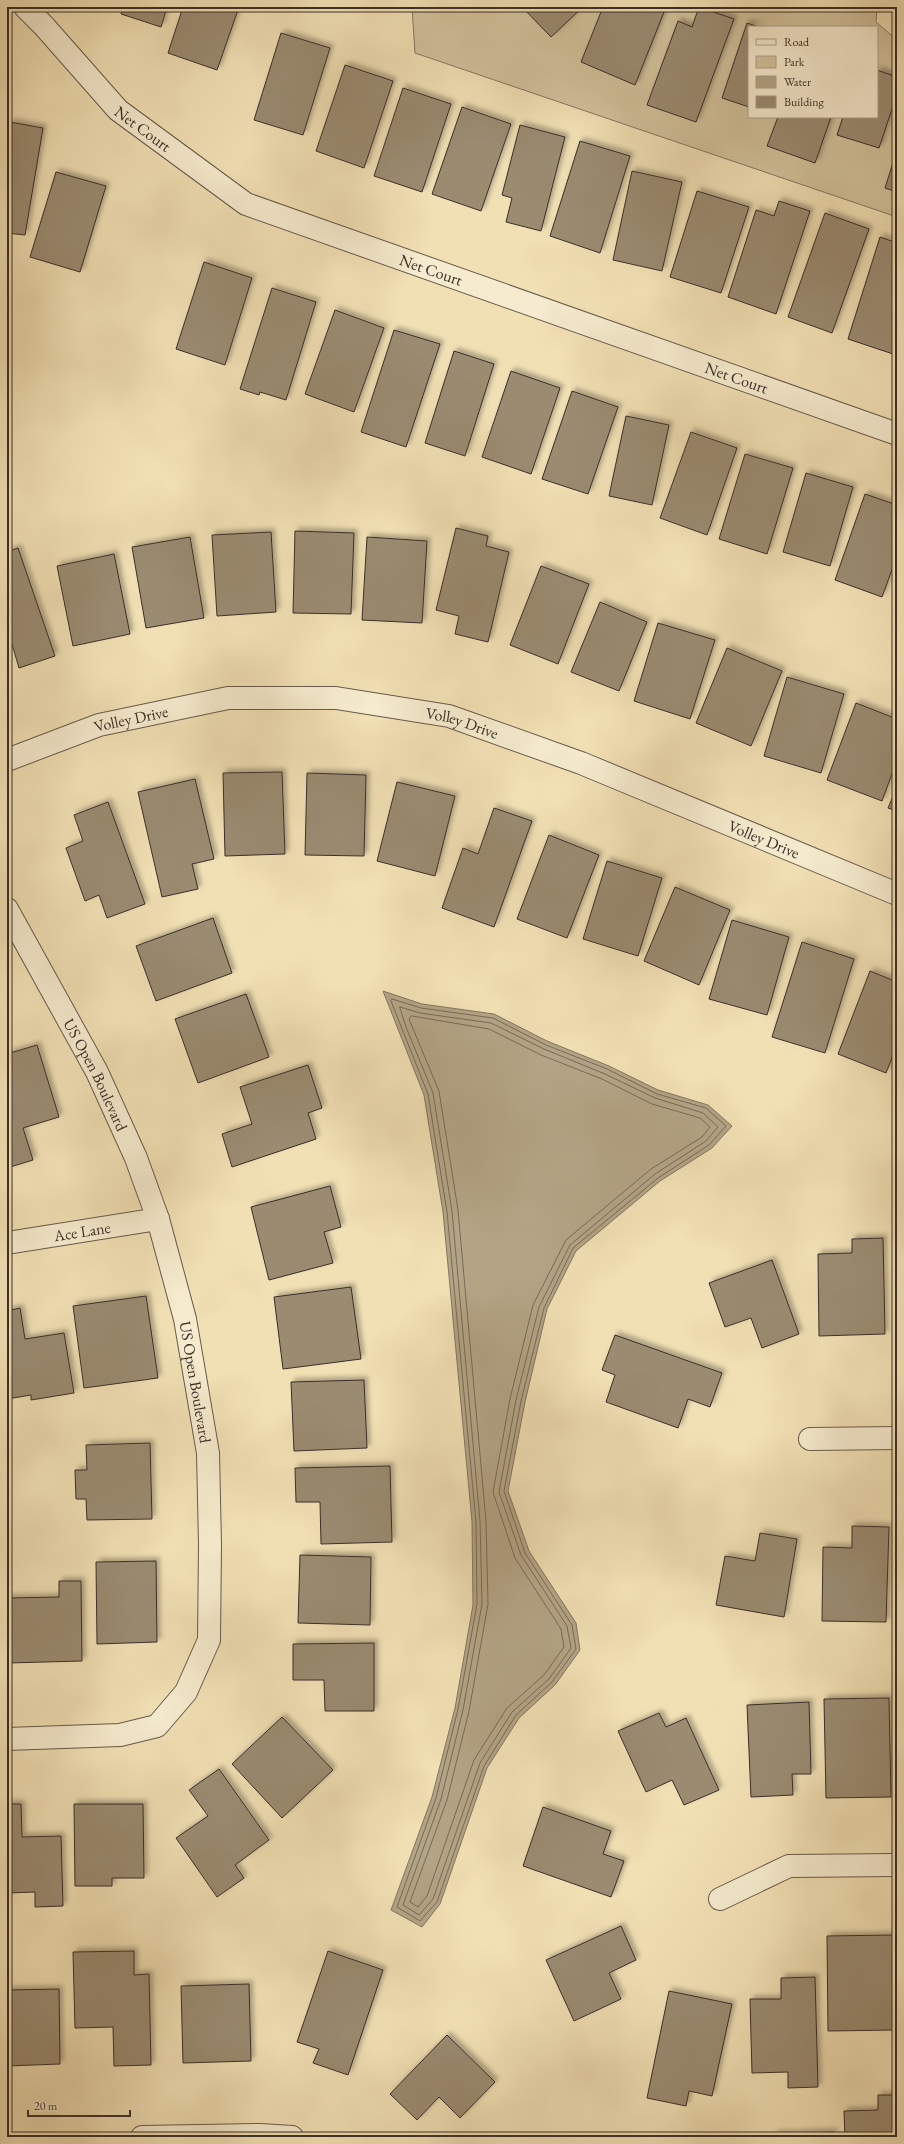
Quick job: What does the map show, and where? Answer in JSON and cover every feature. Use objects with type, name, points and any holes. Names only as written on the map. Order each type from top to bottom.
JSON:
[{"type":"street","name":"Net Court","points":[[24,7],[44,26],[118,110],[246,204],[897,434]]},
{"type":"street","name":"Volley Drive","points":[[7,760],[99,725],[228,698],[336,698],[449,716],[581,763],[897,894]]},
{"type":"street","name":"US Open Boulevard","points":[[7,909],[97,1072],[136,1158],[158,1219],[185,1319],[208,1453],[210,1545],[209,1640],[186,1692],[157,1726],[120,1735],[7,1739]]},
{"type":"street","name":"Ace Lane","points":[[7,1243],[158,1219]]},
{"type":"street","points":[[810,1438],[897,1438]]},
{"type":"street","points":[[720,1899],[789,1866],[897,1865]]},
{"type":"street","points":[[142,2137],[260,2135],[292,2137]]},
{"type":"green space","points":[[412,7],[877,7],[876,22],[897,40],[897,217],[415,53]]},
{"type":"water","points":[[383,991],[422,1004],[494,1014],[547,1041],[609,1066],[658,1090],[708,1105],[732,1126],[712,1148],[660,1181],[576,1251],[547,1309],[525,1402],[508,1491],[529,1551],[576,1623],[580,1650],[555,1685],[519,1718],[487,1768],[440,1904],[422,1927],[391,1910],[432,1797],[455,1708],[473,1605],[472,1522],[443,1212],[424,1095]]},
{"type":"building","points":[[123,7],[167,7],[161,27],[121,14]]},
{"type":"building","points":[[183,7],[239,7],[217,70],[168,53]]},
{"type":"building","points":[[522,7],[583,7],[551,37]]},
{"type":"building","points":[[603,7],[666,7],[635,85],[581,62]]},
{"type":"building","points":[[699,7],[734,19],[696,122],[647,105],[678,21],[692,27]]},
{"type":"building","points":[[747,23],[756,26],[748,26],[748,107],[722,98]]},
{"type":"building","points":[[281,33],[330,48],[303,135],[254,120]]},
{"type":"building","points":[[345,65],[393,81],[364,168],[316,151]]},
{"type":"building","points":[[878,70],[897,77],[897,94],[879,148],[837,135],[843,118],[878,118]]},
{"type":"building","points":[[403,88],[451,104],[422,192],[374,176]]},
{"type":"building","points":[[462,107],[511,124],[481,211],[432,194]]},
{"type":"building","points":[[778,118],[831,118],[815,163],[767,146]]},
{"type":"building","points":[[10,122],[43,128],[25,235],[7,233],[7,140]]},
{"type":"building","points":[[520,125],[565,137],[541,231],[506,222],[512,198],[502,195]]},
{"type":"building","points":[[580,141],[630,156],[600,253],[550,236]]},
{"type":"building","points":[[897,150],[897,192],[885,188]]},
{"type":"building","points":[[632,171],[682,182],[662,271],[613,260]]},
{"type":"building","points":[[56,172],[106,186],[80,272],[30,257]]},
{"type":"building","points":[[697,191],[749,207],[721,293],[670,277]]},
{"type":"building","points":[[779,201],[810,211],[776,314],[728,297],[756,210],[774,216]]},
{"type":"building","points":[[825,213],[869,229],[832,333],[788,317]]},
{"type":"building","points":[[880,237],[897,243],[897,341],[893,354],[848,339]]},
{"type":"building","points":[[204,262],[252,278],[225,365],[176,349]]},
{"type":"building","points":[[272,288],[316,302],[286,400],[260,392],[259,395],[240,389]]},
{"type":"building","points":[[335,310],[384,328],[354,412],[305,394]]},
{"type":"building","points":[[394,330],[440,344],[406,447],[361,432]]},
{"type":"building","points":[[454,351],[494,364],[465,456],[425,443]]},
{"type":"building","points":[[511,371],[560,388],[531,474],[482,457]]},
{"type":"building","points":[[572,391],[618,407],[588,494],[542,479]]},
{"type":"building","points":[[626,416],[669,425],[652,505],[609,496]]},
{"type":"building","points":[[691,432],[737,448],[707,535],[660,518]]},
{"type":"building","points":[[745,454],[793,468],[767,554],[719,539]]},
{"type":"building","points":[[806,473],[853,487],[830,566],[783,552]]},
{"type":"building","points":[[865,494],[897,505],[897,556],[882,597],[835,580]]},
{"type":"building","points":[[456,528],[488,536],[486,546],[509,552],[488,642],[455,634],[459,616],[436,610]]},
{"type":"building","points":[[295,531],[354,533],[351,614],[293,613]]},
{"type":"building","points":[[271,532],[276,612],[217,616],[212,535]]},
{"type":"building","points":[[190,537],[204,618],[146,628],[132,547]]},
{"type":"building","points":[[367,537],[427,541],[422,623],[362,620]]},
{"type":"building","points":[[18,548],[55,656],[19,668],[12,644],[7,646],[7,552]]},
{"type":"building","points":[[114,554],[130,634],[73,646],[57,566]]},
{"type":"building","points":[[541,566],[589,584],[558,664],[510,645]]},
{"type":"building","points":[[600,602],[647,622],[619,691],[571,672]]},
{"type":"building","points":[[658,623],[715,640],[690,719],[634,701]]},
{"type":"building","points":[[727,648],[782,671],[751,746],[696,723]]},
{"type":"building","points":[[787,677],[844,694],[821,773],[764,756]]},
{"type":"building","points":[[856,703],[897,719],[897,760],[882,801],[827,780]]},
{"type":"building","points":[[282,772],[285,854],[225,856],[223,773]]},
{"type":"building","points":[[307,773],[366,775],[364,856],[305,855]]},
{"type":"building","points":[[195,779],[214,859],[192,864],[198,889],[162,897],[138,792]]},
{"type":"building","points":[[397,782],[455,796],[435,876],[377,861]]},
{"type":"building","points":[[897,787],[897,811],[888,808]]},
{"type":"building","points":[[108,802],[145,904],[107,918],[99,895],[85,901],[66,848],[83,841],[74,815]]},
{"type":"building","points":[[494,808],[532,821],[494,927],[442,908],[463,848],[478,854]]},
{"type":"building","points":[[549,835],[599,855],[567,938],[517,919]]},
{"type":"building","points":[[607,861],[662,878],[638,956],[583,939]]},
{"type":"building","points":[[675,887],[730,910],[699,985],[644,961]]},
{"type":"building","points":[[213,918],[232,973],[156,1001],[136,946]]},
{"type":"building","points":[[732,920],[789,937],[767,1015],[709,999]]},
{"type":"building","points":[[802,942],[854,959],[825,1053],[772,1037]]},
{"type":"building","points":[[870,971],[897,982],[897,1045],[886,1073],[838,1054]]},
{"type":"building","points":[[246,994],[269,1057],[198,1083],[175,1019]]},
{"type":"building","points":[[37,1045],[59,1117],[23,1128],[33,1160],[7,1168],[7,1054]]},
{"type":"building","points":[[308,1065],[322,1108],[308,1113],[316,1139],[232,1167],[222,1134],[252,1124],[240,1087]]},
{"type":"building","points":[[330,1186],[341,1227],[324,1232],[333,1263],[269,1280],[251,1207]]},
{"type":"building","points":[[883,1238],[885,1334],[819,1336],[818,1254],[852,1253],[852,1239]]},
{"type":"building","points":[[772,1260],[799,1334],[762,1348],[751,1318],[725,1327],[709,1283]]},
{"type":"building","points":[[351,1287],[361,1359],[283,1369],[274,1297]]},
{"type":"building","points":[[146,1296],[158,1378],[84,1388],[73,1306]]},
{"type":"building","points":[[20,1308],[25,1339],[64,1333],[74,1393],[31,1400],[31,1395],[7,1399],[7,1311]]},
{"type":"building","points":[[615,1335],[722,1373],[710,1407],[688,1399],[678,1428],[606,1402],[615,1375],[602,1370]]},
{"type":"building","points":[[364,1380],[367,1448],[294,1451],[291,1382]]},
{"type":"building","points":[[150,1443],[152,1519],[87,1520],[86,1499],[76,1499],[75,1470],[87,1470],[86,1445]]},
{"type":"building","points":[[390,1466],[392,1542],[321,1544],[320,1502],[296,1502],[295,1468]]},
{"type":"building","points":[[852,1526],[889,1527],[886,1622],[822,1621],[823,1547],[852,1548]]},
{"type":"building","points":[[760,1533],[797,1539],[784,1617],[716,1605],[725,1556],[755,1561]]},
{"type":"building","points":[[300,1555],[371,1557],[370,1625],[298,1623]]},
{"type":"building","points":[[156,1561],[157,1642],[97,1644],[96,1562]]},
{"type":"building","points":[[59,1581],[81,1581],[82,1661],[8,1663],[7,1598],[59,1597]]},
{"type":"building","points":[[374,1643],[374,1711],[325,1711],[324,1680],[293,1680],[293,1644]]},
{"type":"building","points":[[889,1698],[891,1797],[826,1798],[824,1699]]},
{"type":"building","points":[[809,1702],[811,1774],[792,1774],[793,1795],[751,1797],[747,1705]]},
{"type":"building","points":[[659,1713],[666,1727],[686,1718],[719,1790],[684,1805],[672,1780],[646,1792],[618,1731]]},
{"type":"building","points":[[282,1717],[333,1770],[282,1818],[232,1764]]},
{"type":"building","points":[[219,1769],[269,1840],[235,1865],[244,1878],[217,1897],[176,1838],[208,1816],[189,1790]]},
{"type":"building","points":[[7,1804],[21,1804],[22,1837],[61,1836],[63,1906],[35,1907],[35,1892],[7,1893]]},
{"type":"building","points":[[74,1804],[143,1804],[144,1878],[112,1878],[112,1886],[75,1886]]},
{"type":"building","points":[[543,1807],[611,1831],[603,1854],[624,1861],[611,1897],[523,1866]]},
{"type":"building","points":[[621,1926],[636,1960],[609,1973],[621,1999],[574,2021],[546,1960]]},
{"type":"building","points":[[893,1935],[895,2030],[828,2031],[827,1936]]},
{"type":"building","points":[[134,1951],[134,1975],[149,1974],[151,2065],[114,2066],[113,2027],[75,2028],[73,1952]]},
{"type":"building","points":[[328,1951],[383,1970],[348,2075],[313,2063],[319,2049],[297,2042]]},
{"type":"building","points":[[815,1977],[818,2087],[788,2088],[788,2072],[752,2073],[750,1999],[781,1999],[781,1978]]},
{"type":"building","points":[[249,1984],[251,2061],[183,2063],[181,1986]]},
{"type":"building","points":[[59,1989],[60,2064],[7,2066],[7,1990]]},
{"type":"building","points":[[669,1991],[732,2004],[712,2096],[689,2091],[686,2106],[647,2098]]},
{"type":"building","points":[[447,2035],[495,2082],[460,2118],[439,2097],[417,2120],[390,2094]]},
{"type":"building","points":[[878,2095],[897,2095],[897,2137],[845,2137],[844,2111],[878,2110]]},
{"type":"building","points":[[834,2132],[834,2137],[774,2137],[774,2134]]}]
